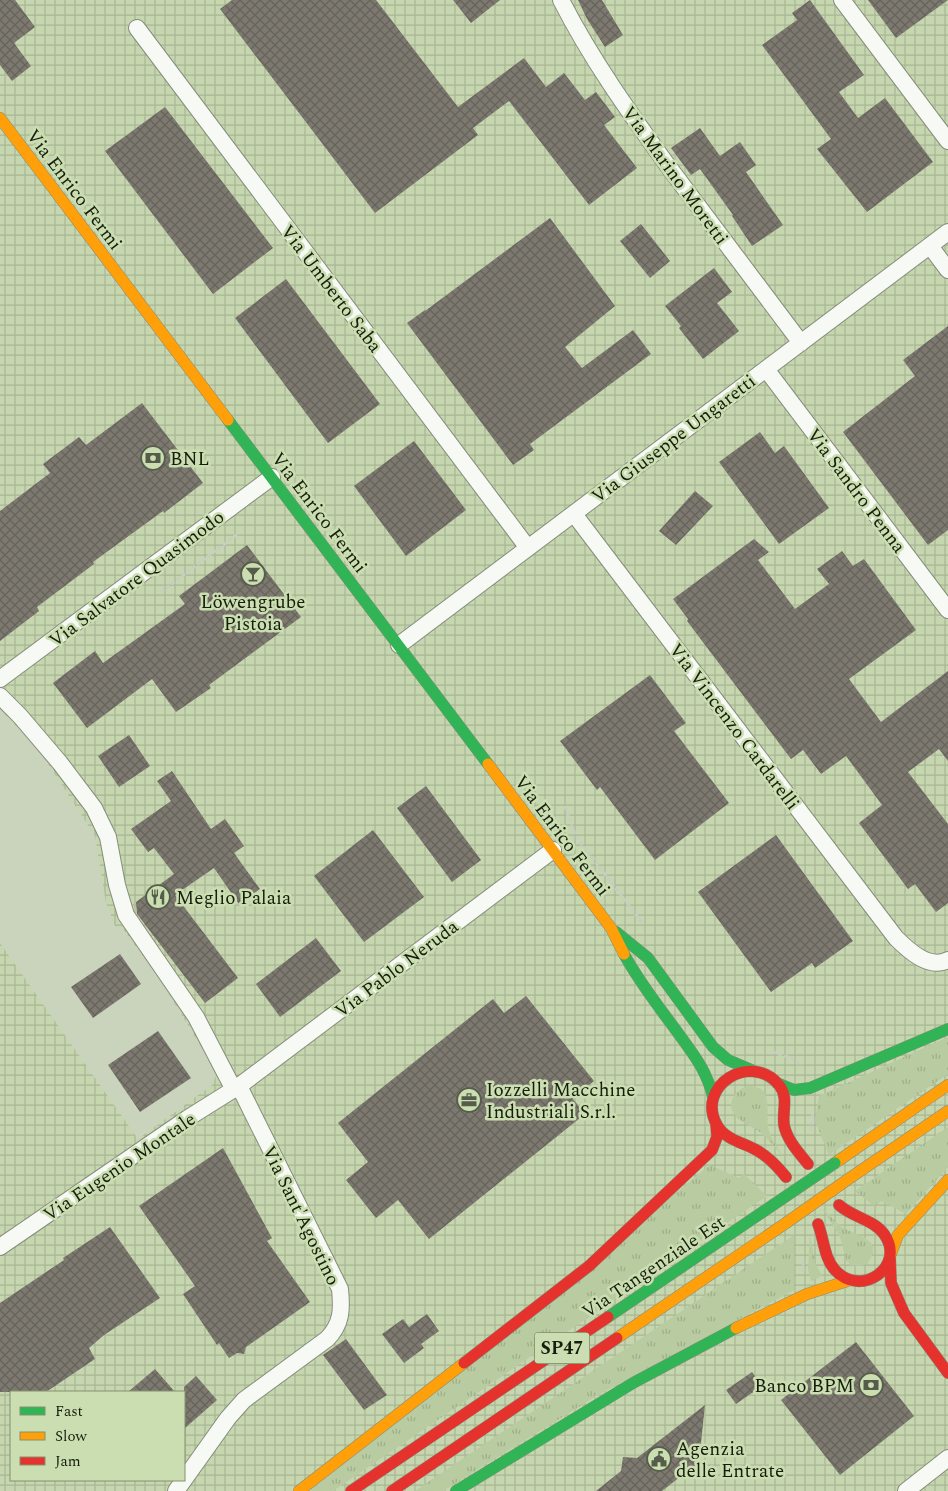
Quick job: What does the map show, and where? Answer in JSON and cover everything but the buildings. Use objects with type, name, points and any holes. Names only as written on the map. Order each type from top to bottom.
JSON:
[{"type":"main road","name":"Via Enrico Fermi","points":[[0,118],[611,928],[633,970],[699,1062],[709,1080],[713,1097],[712,1110],[718,1139],[716,1145],[613,1245],[567,1284],[299,1491]]},
{"type":"main road","name":"Via Enrico Fermi","points":[[611,928],[648,958],[713,1047],[728,1060],[754,1071],[765,1073],[777,1083],[794,1090],[810,1088]]},
{"type":"main road","points":[[810,1088],[948,1029]]},
{"type":"main road","points":[[713,1097],[716,1090],[728,1078],[745,1070],[754,1071]]},
{"type":"main road","points":[[777,1083],[786,1100],[786,1131],[790,1140],[808,1164]]},
{"type":"main road","name":"Via Tangenziale Est","points":[[352,1491],[948,1085]]},
{"type":"main road","name":"Via Tangenziale Est","points":[[392,1491],[948,1111]]},
{"type":"main road","points":[[716,1123],[727,1136],[770,1159],[786,1177]]},
{"type":"main road","points":[[456,1491],[628,1386],[695,1348],[802,1296],[852,1282],[872,1280],[884,1270],[893,1245],[902,1230],[948,1180]]},
{"type":"main road","points":[[839,1205],[851,1216],[868,1222],[883,1232],[888,1241],[891,1283],[904,1313],[948,1373]]},
{"type":"main road","points":[[818,1224],[823,1236],[829,1264],[843,1279],[870,1289]]},
{"type":"main road","points":[[884,1297],[904,1313]]},
{"type":"street","name":"Via Marino Moretti","points":[[560,0],[590,54],[614,90],[683,186],[801,343]]},
{"type":"street","points":[[842,0],[948,142]]},
{"type":"street","name":"Via Umberto Saba","points":[[137,28],[528,548]]},
{"type":"street","name":"Via Giuseppe Ungaretti","points":[[399,645],[948,232]]},
{"type":"street","points":[[930,246],[948,270]]},
{"type":"street","name":"Via Sandro Penna","points":[[766,369],[948,610]]},
{"type":"street","name":"Via Salvatore Quasimodo","points":[[0,680],[272,477]]},
{"type":"street","name":"Via Vincenzo Cardarelli","points":[[574,514],[896,938],[907,949],[926,960],[935,962],[948,960]]},
{"type":"street","name":"Via Sant'Agostino","points":[[0,696],[20,716],[60,763],[94,808],[108,837],[116,885],[126,915],[196,1017],[236,1088],[340,1289],[341,1316],[334,1332],[244,1400],[228,1418],[185,1478]]},
{"type":"street","name":"Via Pablo Neruda","points":[[236,1088],[553,850]]},
{"type":"street","name":"Via Eugenio Montale","points":[[0,1247],[188,1118],[236,1088]]},
{"type":"street","points":[[906,1491],[948,1458]]},
{"type":"path","points":[[161,592],[239,533]]},
{"type":"path","points":[[566,806],[572,828],[578,839],[644,925]]},
{"type":"path","points":[[766,1050],[792,1058],[806,1075],[814,1102],[811,1121],[812,1137]]},
{"type":"path","points":[[802,1296],[803,1252]]},
{"type":"shaded area","points":[[0,0],[948,0],[948,1491],[0,1491],[0,943],[138,1139],[212,1085],[217,1073],[159,978],[123,929],[115,926],[106,903],[95,836],[39,750],[0,709]]},
{"type":"green space","points":[[948,1037],[948,1074],[829,1155],[815,1121],[819,1096]]},
{"type":"green space","points":[[748,1086],[756,1087],[765,1094],[769,1131],[783,1156],[770,1141],[735,1115],[732,1110],[731,1105],[734,1096],[739,1090]]},
{"type":"green space","points":[[948,1127],[948,1167],[906,1214],[882,1201],[874,1206],[855,1191]]},
{"type":"green space","points":[[710,1165],[739,1178],[744,1174],[767,1196],[333,1491],[310,1491]]},
{"type":"green space","points":[[822,1208],[841,1227],[865,1238],[871,1243],[873,1254],[867,1264],[851,1265],[846,1260],[840,1237]]},
{"type":"green space","points":[[794,1235],[794,1290],[600,1394],[443,1491],[415,1491]]},
{"type":"green space","points":[[810,1235],[815,1263],[822,1276],[811,1281],[808,1269]]},
{"type":"traffic: fast","points":[[228,420],[488,764]]},
{"type":"traffic: fast","points":[[616,932],[648,958],[713,1047],[728,1060],[754,1071]]},
{"type":"traffic: fast","points":[[624,954],[699,1064],[707,1079],[713,1097]]},
{"type":"traffic: fast","points":[[777,1083],[794,1090],[810,1088],[948,1029]]},
{"type":"traffic: fast","points":[[773,1205],[835,1163]]},
{"type":"traffic: fast","points":[[608,1317],[773,1205]]},
{"type":"traffic: fast","points":[[456,1491],[633,1383],[736,1328]]},
{"type":"traffic: slow","points":[[0,118],[228,420]]},
{"type":"traffic: slow","points":[[488,764],[611,928],[624,954]]},
{"type":"traffic: slow","points":[[835,1163],[948,1085]]},
{"type":"traffic: slow","points":[[847,1180],[948,1111]]},
{"type":"traffic: slow","points":[[786,1223],[847,1180]]},
{"type":"traffic: slow","points":[[890,1256],[898,1235],[948,1180]]},
{"type":"traffic: slow","points":[[617,1338],[786,1223]]},
{"type":"traffic: slow","points":[[736,1328],[807,1294],[847,1281]]},
{"type":"traffic: slow","points":[[299,1491],[464,1363]]},
{"type":"traffic: jam","points":[[786,1177],[766,1157],[753,1148],[730,1138],[717,1125],[712,1111],[713,1098],[720,1086],[729,1078],[741,1072],[754,1071],[767,1075],[779,1085],[784,1094],[784,1125],[786,1131],[794,1146],[808,1164]]},
{"type":"traffic: jam","points":[[464,1363],[589,1266],[712,1150],[717,1137],[716,1123]]},
{"type":"traffic: jam","points":[[818,1224],[826,1254],[835,1270],[846,1278],[857,1281],[868,1280],[878,1275],[890,1257],[890,1246],[884,1234],[875,1225],[850,1213],[839,1205]]},
{"type":"traffic: jam","points":[[890,1256],[891,1283],[904,1313],[948,1373]]},
{"type":"traffic: jam","points":[[351,1491],[608,1317]]},
{"type":"traffic: jam","points":[[392,1491],[617,1338]]},
{"type":"place","name":"BNL","points":[[153,458]]},
{"type":"place","name":"Löwengrube Pistoia","points":[[253,574]]},
{"type":"place","name":"Meglio Palaia","points":[[158,897]]},
{"type":"place","name":"Iozzelli Macchine Industriali S.r.l.","points":[[469,1100]]},
{"type":"place","name":"Banco BPM","points":[[871,1385]]},
{"type":"place","name":"Agenzia delle Entrate","points":[[659,1459]]}]
